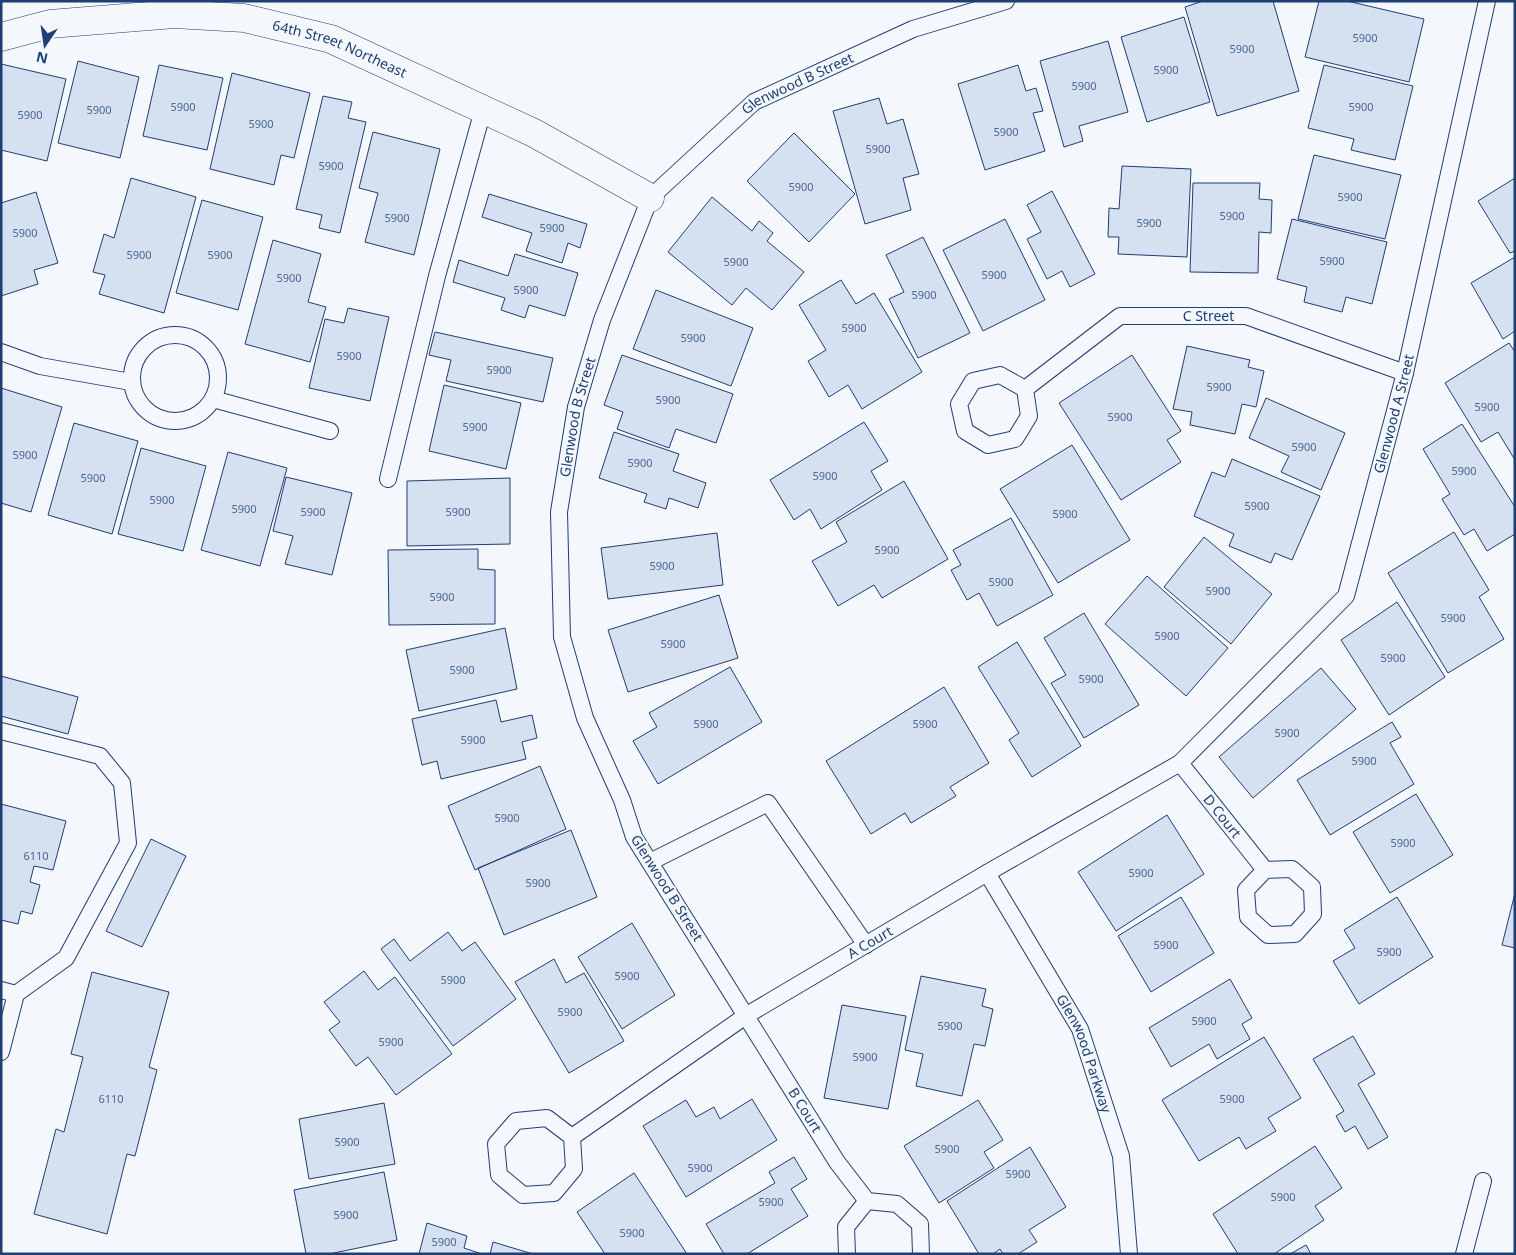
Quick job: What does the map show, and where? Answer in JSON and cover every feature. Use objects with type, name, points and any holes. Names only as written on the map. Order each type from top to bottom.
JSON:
[{"type":"street","name":"64th Street Northeast","points":[[1,37],[50,24],[174,14],[244,18],[331,39],[534,133],[650,198]]},
{"type":"lane","name":"Glenwood B Street","points":[[747,1016],[634,837],[622,800],[585,718],[562,638],[559,512],[576,407],[602,320],[650,198],[754,102],[913,29],[1006,1]]},
{"type":"lane","name":"Glenwood A Street","points":[[1180,763],[1346,596],[1405,374],[1488,1]]},
{"type":"lane","points":[[388,479],[437,276],[483,110]]},
{"type":"lane","name":"C Street","points":[[1025,389],[1120,316],[1246,316],[1405,374]]},
{"type":"lane","points":[[176,335],[191,338],[204,346],[212,358],[217,371],[218,385],[213,398],[205,410],[193,418],[180,422],[166,421],[153,416],[142,407],[135,396],[131,382],[133,367],[139,354],[155,340],[176,335]]},
{"type":"lane","points":[[1,352],[40,366],[131,382]]},
{"type":"lane","points":[[1000,375],[1025,389],[1029,416],[1014,439],[988,445],[965,431],[959,404],[973,381],[1000,375]]},
{"type":"lane","points":[[213,398],[330,431]]},
{"type":"lane","points":[[1,731],[100,756],[122,782],[128,843],[66,958],[9,992],[1,1052]]},
{"type":"lane","name":"D Court","points":[[1180,763],[1264,870]]},
{"type":"lane","name":"A Court","points":[[572,1137],[747,1016],[987,873],[1180,763]]},
{"type":"lane","points":[[650,862],[768,803],[866,944]]},
{"type":"lane","points":[[1292,868],[1312,887],[1314,914],[1295,934],[1268,935],[1248,917],[1246,890],[1264,870],[1292,868]]},
{"type":"lane","name":"Glenwood Parkway","points":[[987,873],[1080,1029],[1122,1156],[1129,1254]]},
{"type":"lane","name":"B Court","points":[[747,1016],[837,1162],[867,1201]]},
{"type":"lane","points":[[547,1118],[572,1137],[574,1169],[554,1192],[523,1195],[499,1175],[496,1144],[516,1121],[547,1118]]},
{"type":"lane","points":[[1464,1254],[1484,1181]]},
{"type":"lane","points":[[847,1254],[846,1227],[867,1201],[897,1204],[920,1224],[921,1254]]},
{"type":"building","points":[[1203,1],[1273,1],[1299,91],[1217,116],[1185,7]]},
{"type":"building","points":[[1319,1],[1347,1],[1424,19],[1409,82],[1305,57]]},
{"type":"building","points":[[1184,17],[1210,102],[1147,122],[1121,37]]},
{"type":"building","points":[[1108,41],[1128,112],[1079,126],[1083,141],[1064,147],[1040,61]]},
{"type":"building","points":[[78,61],[139,77],[120,158],[58,143]]},
{"type":"building","points":[[1,64],[66,79],[47,161],[1,150]]},
{"type":"building","points":[[159,65],[223,78],[207,150],[143,136]]},
{"type":"building","points":[[1018,65],[1026,91],[1036,88],[1043,111],[1033,113],[1045,151],[985,170],[958,84]]},
{"type":"building","points":[[1324,65],[1413,86],[1395,160],[1351,150],[1354,139],[1308,128]]},
{"type":"building","points":[[232,73],[310,93],[294,158],[281,155],[274,185],[210,169]]},
{"type":"building","points":[[323,96],[352,102],[348,118],[366,122],[340,233],[319,228],[322,215],[296,209]]},
{"type":"building","points":[[879,98],[887,124],[903,119],[919,174],[903,178],[911,210],[865,224],[833,111]]},
{"type":"building","points":[[373,132],[440,149],[414,255],[365,242],[378,193],[359,188]]},
{"type":"building","points":[[794,133],[855,194],[809,242],[747,181]]},
{"type":"building","points":[[1314,155],[1401,175],[1385,239],[1298,219]]},
{"type":"building","points":[[1122,166],[1191,169],[1187,257],[1118,254],[1119,237],[1108,237],[1109,208],[1119,209]]},
{"type":"building","points":[[131,178],[196,197],[164,313],[99,294],[105,275],[93,272],[104,234],[114,238]]},
{"type":"building","points":[[1515,178],[1515,251],[1510,253],[1478,201]]},
{"type":"building","points":[[1193,183],[1260,183],[1259,199],[1272,200],[1271,233],[1259,232],[1258,273],[1190,272]]},
{"type":"building","points":[[1052,191],[1095,274],[1070,287],[1062,271],[1047,279],[1027,239],[1041,232],[1027,205]]},
{"type":"building","points":[[36,192],[58,263],[34,270],[38,284],[1,296],[1,203]]},
{"type":"building","points":[[489,194],[587,224],[580,248],[568,243],[562,263],[526,251],[532,233],[482,217]]},
{"type":"building","points":[[712,197],[752,231],[759,221],[773,233],[767,241],[804,272],[772,310],[746,288],[732,305],[668,252]]},
{"type":"building","points":[[202,200],[263,217],[238,310],[176,293]]},
{"type":"building","points":[[1005,219],[1045,300],[983,331],[943,250]]},
{"type":"building","points":[[1292,219],[1387,242],[1372,304],[1346,297],[1342,312],[1304,302],[1307,287],[1277,279]]},
{"type":"building","points":[[923,237],[970,333],[918,358],[889,299],[904,292],[886,255]]},
{"type":"building","points":[[273,240],[321,254],[308,302],[326,307],[310,362],[245,344]]},
{"type":"building","points":[[515,254],[578,273],[565,316],[529,305],[525,318],[501,310],[505,298],[453,282],[459,260],[508,276]]},
{"type":"building","points":[[1515,257],[1515,331],[1503,339],[1471,283]]},
{"type":"building","points":[[841,280],[856,304],[874,293],[922,372],[862,409],[848,385],[829,397],[808,361],[826,350],[799,305]]},
{"type":"building","points":[[656,290],[753,328],[731,386],[633,349]]},
{"type":"building","points":[[348,308],[389,317],[370,401],[309,388],[325,319],[344,323]]},
{"type":"building","points":[[435,332],[553,358],[543,402],[446,381],[451,360],[429,355]]},
{"type":"building","points":[[1509,343],[1515,352],[1515,460],[1498,432],[1481,442],[1445,383]]},
{"type":"building","points":[[1187,346],[1250,360],[1248,367],[1264,371],[1256,407],[1242,404],[1235,434],[1190,425],[1192,412],[1173,409]]},
{"type":"building","points":[[622,355],[733,394],[716,443],[676,429],[669,448],[617,429],[623,412],[604,405]]},
{"type":"building","points":[[1132,355],[1181,431],[1167,440],[1181,462],[1121,500],[1059,403]]},
{"type":"building","points":[[444,385],[521,403],[506,469],[429,451]]},
{"type":"building","points":[[1,388],[62,407],[31,512],[1,503]]},
{"type":"building","points":[[1266,398],[1345,433],[1321,490],[1281,472],[1289,456],[1249,438]]},
{"type":"building","points":[[864,422],[888,461],[871,471],[882,490],[821,529],[810,509],[794,520],[770,480]]},
{"type":"building","points":[[74,423],[138,441],[112,534],[48,515]]},
{"type":"building","points":[[1462,424],[1515,507],[1515,534],[1487,551],[1474,529],[1464,535],[1442,499],[1450,494],[1423,449]]},
{"type":"building","points":[[614,432],[679,454],[673,471],[706,483],[698,508],[669,498],[666,509],[644,502],[647,494],[599,478]]},
{"type":"building","points":[[1072,445],[1130,540],[1058,583],[1000,489]]},
{"type":"building","points":[[141,448],[206,466],[183,551],[118,534]]},
{"type":"building","points":[[228,452],[287,468],[260,566],[201,550]]},
{"type":"building","points":[[1232,459],[1320,496],[1292,560],[1275,553],[1271,563],[1229,546],[1234,534],[1194,516],[1212,472],[1225,477]]},
{"type":"building","points":[[286,477],[352,493],[332,575],[285,564],[293,536],[273,531]]},
{"type":"building","points":[[510,478],[510,544],[407,546],[407,481]]},
{"type":"building","points":[[904,481],[948,559],[882,598],[874,585],[838,606],[812,561],[847,542],[836,522]]},
{"type":"building","points":[[1011,518],[1053,595],[997,626],[979,593],[967,600],[951,570],[961,565],[953,550]]},
{"type":"building","points":[[1454,532],[1489,590],[1479,597],[1504,639],[1448,673],[1388,573]]},
{"type":"building","points":[[717,533],[723,585],[608,599],[601,548]]},
{"type":"building","points":[[1204,537],[1272,594],[1231,644],[1164,587]]},
{"type":"building","points":[[478,549],[478,569],[495,570],[495,624],[389,625],[388,550]]},
{"type":"building","points":[[1147,576],[1228,648],[1186,696],[1105,624]]},
{"type":"building","points":[[719,595],[738,658],[628,692],[608,630]]},
{"type":"building","points":[[1397,602],[1445,677],[1389,715],[1341,640]]},
{"type":"building","points":[[1084,613],[1139,705],[1084,738],[1051,683],[1066,675],[1044,638]]},
{"type":"building","points":[[505,628],[517,689],[419,711],[406,650]]},
{"type":"building","points":[[1017,642],[1081,746],[1032,777],[1009,740],[1019,733],[978,667]]},
{"type":"building","points":[[730,667],[762,722],[658,784],[633,741],[657,727],[649,713]]},
{"type":"building","points":[[1321,668],[1356,709],[1253,798],[1219,757]]},
{"type":"building","points":[[1,676],[78,697],[68,734],[1,716]]},
{"type":"building","points":[[944,687],[989,763],[950,787],[956,796],[911,823],[905,813],[871,834],[826,761]]},
{"type":"building","points":[[496,700],[501,722],[532,715],[537,738],[522,742],[526,759],[441,779],[437,761],[422,765],[412,719]]},
{"type":"building","points":[[1392,722],[1401,737],[1390,743],[1414,784],[1330,835],[1297,780]]},
{"type":"building","points":[[540,766],[566,829],[475,870],[448,806]]},
{"type":"building","points":[[1416,794],[1453,855],[1390,893],[1353,832]]},
{"type":"building","points":[[1,804],[66,821],[53,870],[34,866],[30,882],[40,885],[32,914],[21,911],[18,924],[1,920]]},
{"type":"building","points":[[1167,815],[1204,874],[1116,931],[1078,872]]},
{"type":"building","points":[[571,830],[597,897],[504,935],[478,868]]},
{"type":"building","points":[[151,839],[186,856],[142,947],[106,931]]},
{"type":"building","points":[[1515,893],[1515,948],[1502,945]]},
{"type":"building","points":[[1181,897],[1214,953],[1151,992],[1118,936]]},
{"type":"building","points":[[1397,897],[1433,957],[1359,1004],[1333,961],[1355,948],[1344,930]]},
{"type":"building","points":[[632,923],[675,995],[622,1029],[578,957]]},
{"type":"building","points":[[448,932],[462,951],[475,942],[516,999],[453,1046],[381,949],[394,939],[410,961]]},
{"type":"building","points":[[554,959],[566,983],[584,973],[624,1041],[569,1073],[515,982]]},
{"type":"building","points":[[364,971],[378,990],[395,977],[452,1054],[396,1095],[368,1057],[356,1066],[329,1030],[340,1022],[324,1002]]},
{"type":"building","points":[[92,972],[169,992],[149,1067],[157,1070],[135,1156],[127,1154],[107,1234],[34,1214],[56,1129],[64,1132],[83,1057],[71,1054]]},
{"type":"building","points":[[921,976],[986,989],[982,1006],[993,1009],[985,1046],[974,1044],[962,1096],[916,1086],[923,1054],[905,1050]]},
{"type":"building","points":[[1230,979],[1252,1018],[1242,1024],[1250,1039],[1217,1059],[1209,1044],[1171,1067],[1149,1028]]},
{"type":"building","points":[[842,1005],[906,1016],[888,1109],[824,1098]]},
{"type":"building","points":[[1353,1036],[1375,1074],[1358,1084],[1388,1137],[1368,1149],[1355,1126],[1345,1132],[1336,1116],[1344,1111],[1313,1059]]},
{"type":"building","points":[[1264,1037],[1301,1098],[1268,1118],[1276,1131],[1246,1149],[1239,1137],[1199,1161],[1162,1100]]},
{"type":"building","points":[[752,1099],[777,1140],[686,1197],[643,1126],[686,1100],[696,1117],[714,1107],[720,1119]]},
{"type":"building","points":[[978,1100],[1003,1140],[984,1152],[994,1168],[939,1203],[904,1146]]},
{"type":"building","points":[[384,1103],[395,1164],[309,1179],[299,1119]]},
{"type":"building","points":[[1315,1146],[1342,1188],[1315,1206],[1324,1220],[1274,1254],[1238,1254],[1213,1214]]},
{"type":"building","points":[[1030,1147],[1066,1207],[1029,1230],[1037,1242],[1018,1254],[1003,1254],[1000,1249],[993,1254],[979,1254],[947,1201]]},
{"type":"building","points":[[794,1157],[807,1179],[791,1189],[808,1216],[747,1254],[724,1254],[706,1224],[775,1183],[769,1172]]},
{"type":"building","points":[[384,1172],[397,1240],[329,1254],[306,1254],[294,1190]]},
{"type":"building","points":[[634,1173],[687,1254],[605,1254],[577,1212]]},
{"type":"building","points":[[427,1223],[467,1236],[464,1248],[482,1254],[419,1254]]},
{"type":"building","points":[[493,1242],[533,1254],[490,1254]]},
{"type":"building","points":[[1306,1245],[1311,1254],[1290,1254]]}]
